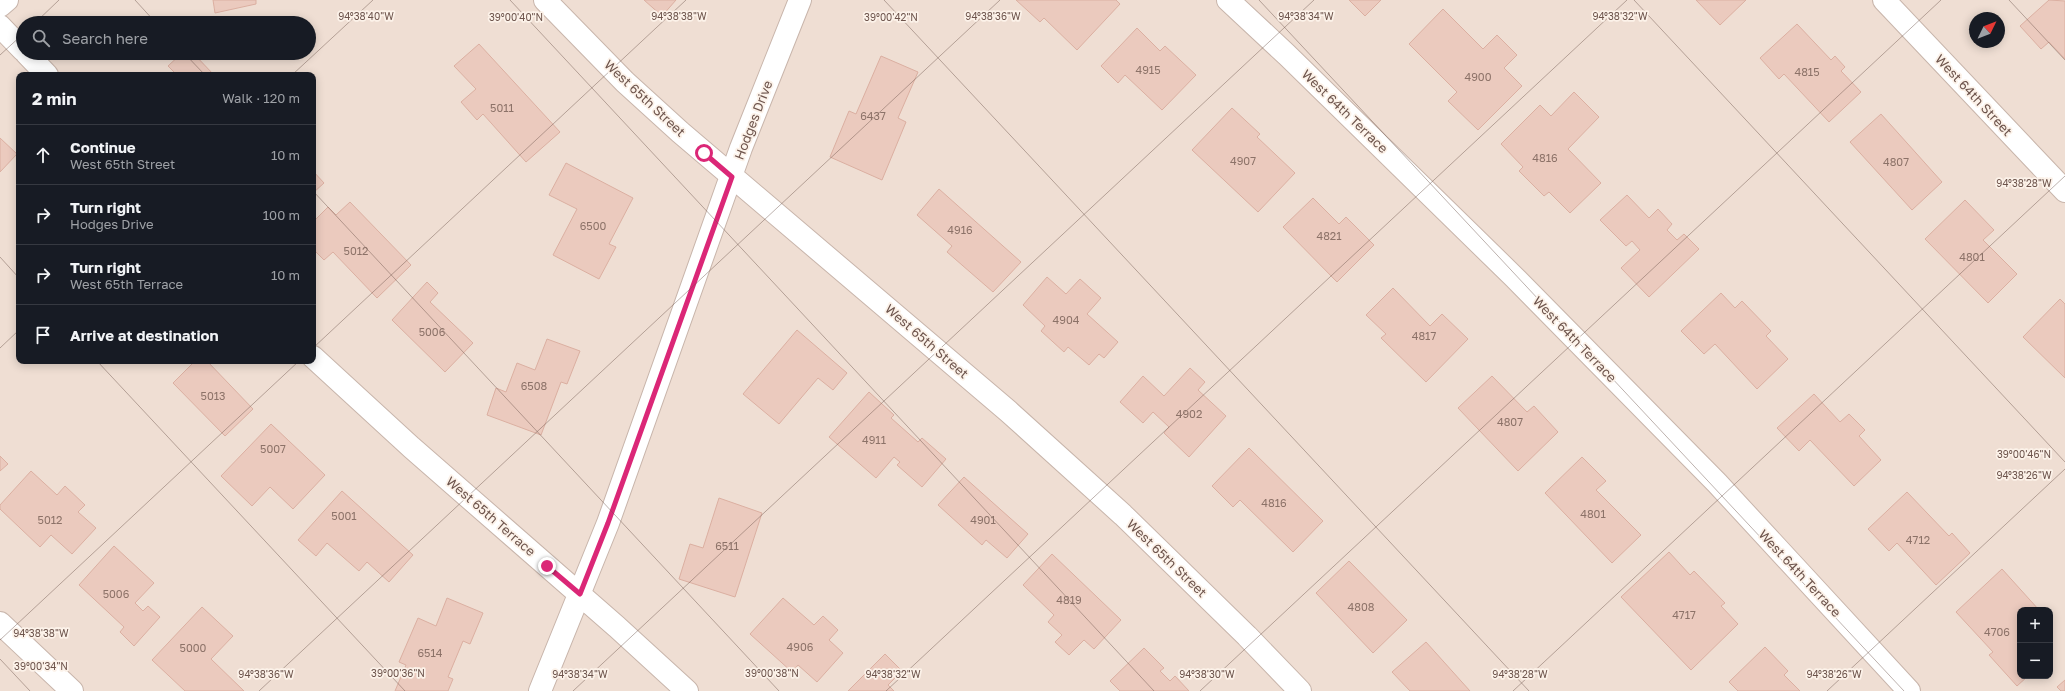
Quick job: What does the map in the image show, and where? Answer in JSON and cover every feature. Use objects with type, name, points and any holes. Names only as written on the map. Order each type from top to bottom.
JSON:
[{"type":"street","points":[[0,6],[7,0]]},
{"type":"street","name":"West 65th Street","points":[[545,0],[631,87],[732,177],[855,279],[1014,416],[1123,515],[1247,636],[1300,691]]},
{"type":"street","name":"Hodges Drive","points":[[540,691],[608,523],[732,177],[741,148],[800,0]]},
{"type":"street","name":"West 64th Terrace","points":[[1228,0],[1293,60],[1520,282],[1717,483],[1909,691]]},
{"type":"street","name":"West 64th Street","points":[[1884,0],[2065,191]]},
{"type":"street","points":[[0,26],[16,43]]},
{"type":"street","points":[[32,60],[43,72]]},
{"type":"street","name":"West 65th Terrace","points":[[316,360],[411,448],[580,594],[687,691]]},
{"type":"street","points":[[0,623],[72,691]]},
{"type":"shaded area","points":[[0,0],[2065,0],[2065,691],[0,691]]},
{"type":"building","points":[[213,0],[256,0],[256,4],[215,13]]},
{"type":"building","points":[[644,0],[676,0],[662,16]]},
{"type":"building","points":[[1016,0],[1116,0],[1120,4],[1077,50],[1044,18],[1040,22]]},
{"type":"building","points":[[1349,0],[1381,0],[1365,16]]},
{"type":"building","points":[[1696,0],[1746,0],[1720,25]]},
{"type":"building","points":[[2049,0],[2065,1],[2065,59],[2049,42],[2041,49],[2020,26]]},
{"type":"building","points":[[1443,9],[1483,49],[1497,35],[1517,55],[1504,68],[1522,86],[1478,130],[1448,101],[1457,92],[1409,44]]},
{"type":"building","points":[[1797,24],[1831,60],[1835,56],[1845,67],[1841,71],[1861,92],[1829,122],[1784,74],[1779,79],[1760,58]]},
{"type":"building","points":[[1137,28],[1160,51],[1165,46],[1196,75],[1162,110],[1125,75],[1118,83],[1101,66]]},
{"type":"building","points":[[479,44],[560,132],[526,162],[483,114],[477,120],[461,102],[476,89],[454,66]]},
{"type":"building","points":[[881,56],[918,72],[898,118],[906,122],[882,180],[830,157],[849,111],[856,114]]},
{"type":"building","points":[[174,60],[200,60],[211,72],[174,72],[168,66]]},
{"type":"building","points":[[1574,92],[1599,117],[1568,149],[1601,183],[1570,213],[1549,192],[1544,196],[1519,171],[1523,167],[1501,144],[1540,105],[1551,116]]},
{"type":"building","points":[[1232,108],[1260,134],[1257,137],[1295,173],[1258,212],[1192,150]]},
{"type":"building","points":[[1881,114],[1942,182],[1912,210],[1850,142]]},
{"type":"building","points":[[0,138],[16,153],[16,155],[0,172]]},
{"type":"building","points":[[566,163],[633,198],[609,244],[616,247],[599,279],[553,255],[577,209],[549,195]]},
{"type":"building","points":[[316,174],[324,183],[316,190]]},
{"type":"building","points":[[939,189],[1021,262],[993,292],[947,252],[952,246],[917,215]]},
{"type":"building","points":[[1627,195],[1649,218],[1658,209],[1672,224],[1667,230],[1677,240],[1684,234],[1699,249],[1649,297],[1621,268],[1640,250],[1632,241],[1626,246],[1600,220]]},
{"type":"building","points":[[1313,198],[1339,224],[1346,217],[1374,245],[1337,282],[1283,227]]},
{"type":"building","points":[[1965,200],[1994,230],[1983,240],[2017,274],[1988,303],[1925,239]]},
{"type":"building","points":[[350,202],[411,265],[377,298],[333,252],[324,260],[316,252],[316,219],[328,207],[336,215]]},
{"type":"building","points":[[1047,277],[1066,294],[1080,279],[1101,298],[1087,314],[1118,342],[1104,358],[1099,354],[1089,365],[1068,347],[1064,352],[1041,331],[1045,326],[1023,305]]},
{"type":"building","points":[[427,282],[438,293],[430,302],[473,343],[445,372],[392,320]]},
{"type":"building","points":[[1393,288],[1430,326],[1442,314],[1468,339],[1426,382],[1381,338],[1386,334],[1366,315]]},
{"type":"building","points":[[1721,293],[1735,308],[1742,301],[1771,331],[1766,336],[1788,359],[1757,389],[1715,344],[1704,354],[1681,331]]},
{"type":"building","points":[[2060,299],[2065,304],[2065,378],[2023,337]]},
{"type":"building","points":[[797,330],[847,373],[833,390],[818,378],[779,424],[743,394]]},
{"type":"building","points":[[547,339],[580,351],[567,384],[561,382],[541,435],[487,415],[496,388],[506,392],[517,363],[535,370]]},
{"type":"building","points":[[192,364],[210,364],[253,409],[225,436],[173,383]]},
{"type":"building","points":[[1190,368],[1205,382],[1198,390],[1226,416],[1189,457],[1164,433],[1169,427],[1153,412],[1143,423],[1120,402],[1143,376],[1164,396]]},
{"type":"building","points":[[1492,376],[1527,412],[1534,406],[1558,432],[1518,471],[1458,408]]},
{"type":"building","points":[[869,392],[894,415],[891,418],[918,442],[922,438],[946,459],[922,487],[897,465],[900,462],[894,457],[876,478],[829,437]]},
{"type":"building","points":[[1814,394],[1840,422],[1849,414],[1865,430],[1859,436],[1881,460],[1854,486],[1810,440],[1799,451],[1777,428]]},
{"type":"building","points":[[271,424],[325,475],[293,509],[270,487],[252,506],[221,476]]},
{"type":"building","points":[[1249,448],[1323,521],[1293,552],[1240,500],[1233,507],[1212,486]]},
{"type":"building","points":[[0,456],[8,464],[0,471]]},
{"type":"building","points":[[1582,457],[1606,481],[1596,490],[1641,535],[1612,563],[1545,493]]},
{"type":"building","points":[[31,471],[57,495],[65,486],[85,505],[78,512],[96,528],[72,554],[51,535],[40,547],[0,509],[0,505]]},
{"type":"building","points":[[964,477],[1028,534],[1007,558],[986,540],[982,545],[938,505]]},
{"type":"building","points":[[342,491],[413,555],[389,582],[367,562],[359,571],[327,543],[316,556],[298,540]]},
{"type":"building","points":[[1907,492],[1949,536],[1952,533],[1970,553],[1936,585],[1897,543],[1889,551],[1868,529]]},
{"type":"building","points":[[719,498],[762,513],[735,597],[679,579],[690,544],[703,548]]},
{"type":"building","points":[[114,546],[154,583],[135,603],[143,611],[148,606],[160,617],[134,646],[120,632],[124,627],[79,585]]},
{"type":"building","points":[[1669,552],[1690,575],[1694,571],[1725,603],[1721,606],[1738,624],[1691,670],[1621,597]]},
{"type":"building","points":[[1052,554],[1121,620],[1094,649],[1084,640],[1069,655],[1055,642],[1062,635],[1048,622],[1054,615],[1023,585]]},
{"type":"building","points":[[1349,561],[1407,620],[1373,653],[1316,593]]},
{"type":"building","points":[[2002,569],[2036,607],[2017,607],[2017,679],[2025,679],[2017,686],[1989,655],[1993,652],[1956,612]]},
{"type":"building","points":[[447,598],[483,613],[470,644],[463,641],[448,677],[453,679],[448,691],[395,691],[406,665],[399,662],[418,618],[436,626]]},
{"type":"building","points":[[783,598],[814,625],[823,616],[838,630],[829,640],[843,653],[817,682],[798,665],[792,672],[750,634]]},
{"type":"building","points":[[202,607],[233,636],[211,659],[244,691],[185,691],[152,660]]},
{"type":"building","points":[[1426,642],[1470,691],[1410,691],[1392,672]]},
{"type":"building","points":[[1765,647],[1788,671],[1784,675],[1800,691],[1738,691],[1729,682]]},
{"type":"building","points":[[1144,648],[1164,668],[1160,671],[1170,681],[1175,676],[1189,691],[1120,691],[1110,681]]},
{"type":"building","points":[[885,654],[902,671],[888,685],[894,691],[848,691]]},
{"type":"building","points":[[2065,680],[2065,691],[2061,691],[2057,687]]},
{"type":"route","points":[[547,566],[580,594],[608,523],[732,177],[704,153]]}]
